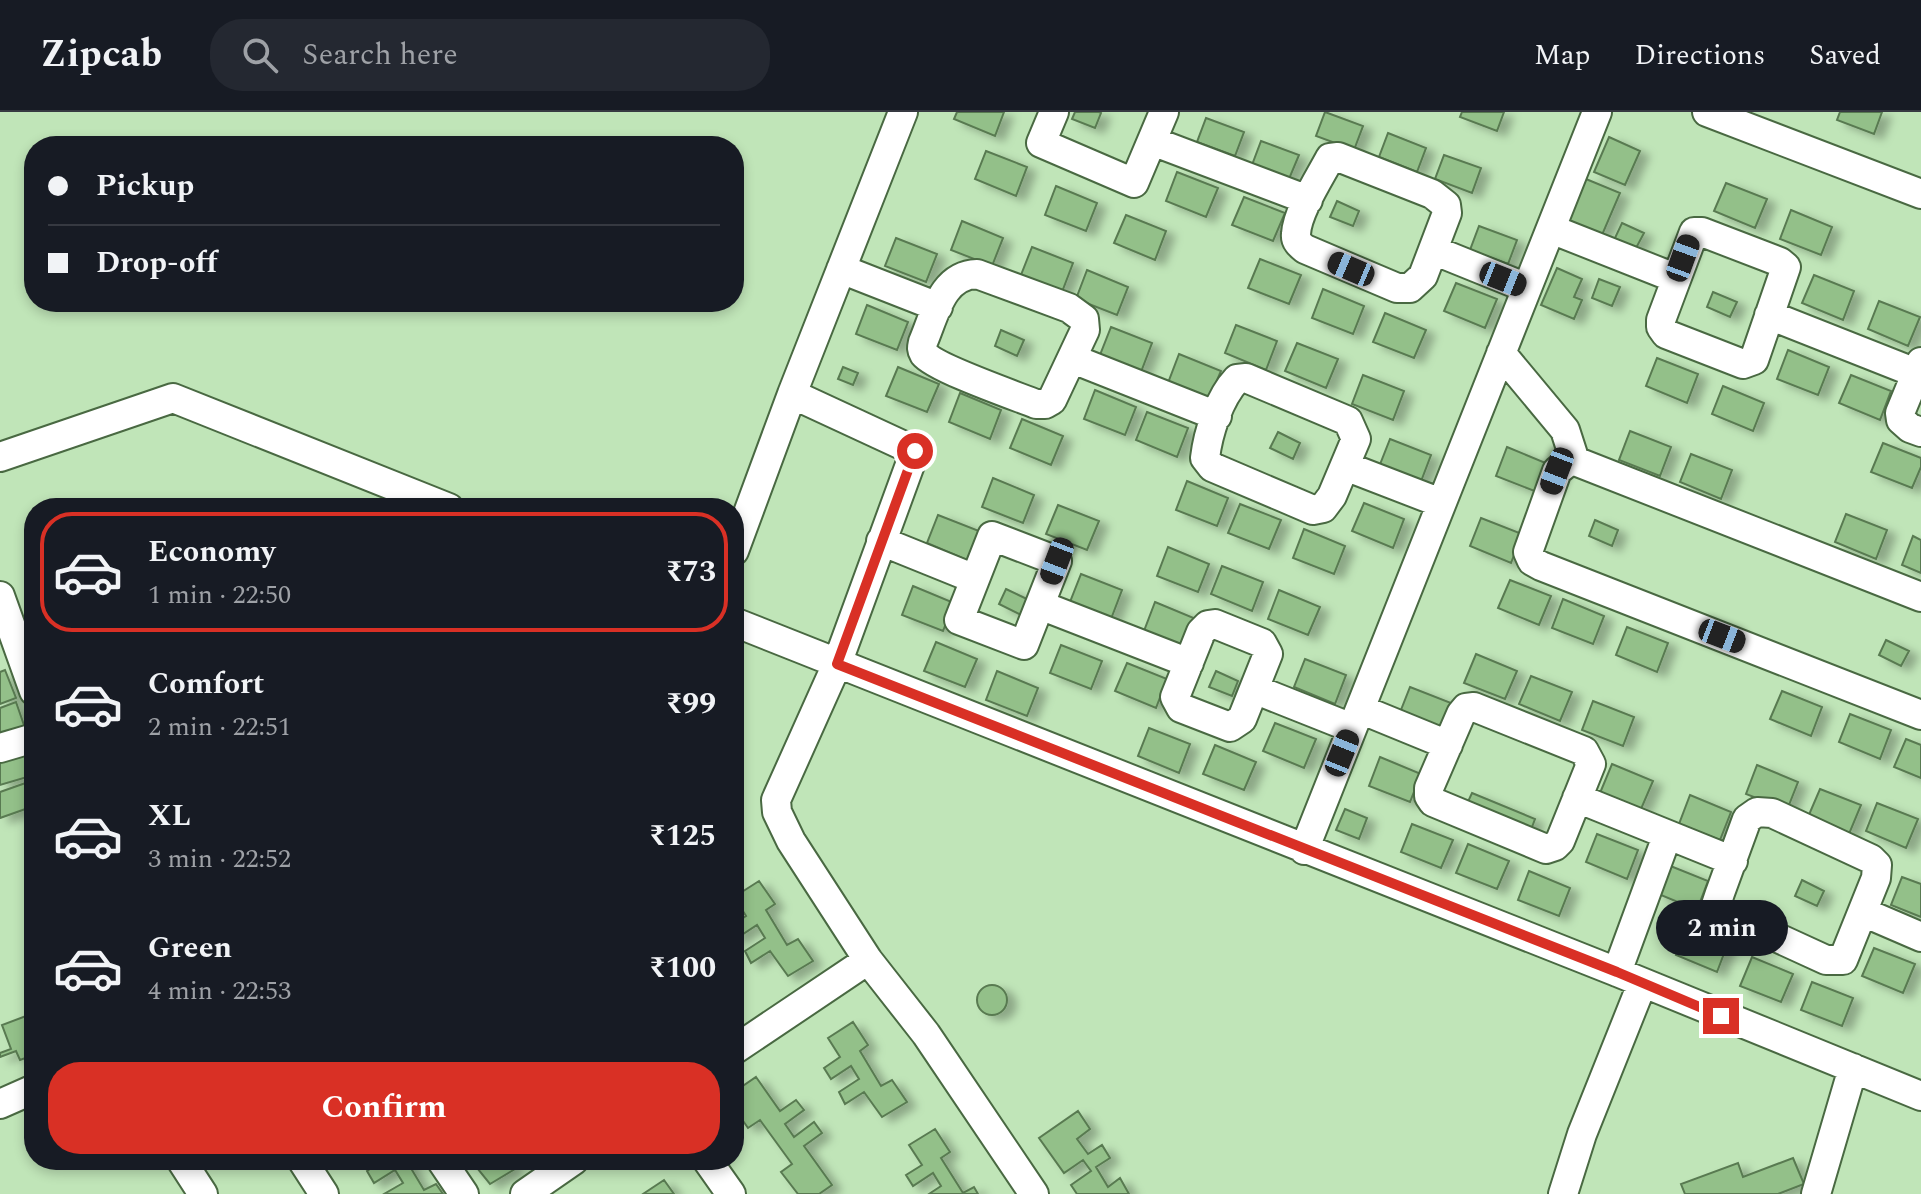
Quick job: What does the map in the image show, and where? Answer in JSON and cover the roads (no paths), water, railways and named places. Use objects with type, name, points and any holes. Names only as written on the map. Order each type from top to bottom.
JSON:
[{"type":"street","points":[[744,524],[903,112]]},
{"type":"street","points":[[1054,112],[1041,143],[1134,183],[1164,112]]},
{"type":"street","points":[[1304,850],[1597,112]]},
{"type":"street","points":[[1707,112],[1921,194]]},
{"type":"street","points":[[1152,141],[1308,200]]},
{"type":"street","points":[[1330,158],[1346,158],[1432,194],[1446,205],[1447,213],[1423,276],[1410,288],[1397,288],[1305,249],[1298,243],[1296,231],[1308,200],[1330,158]]},
{"type":"street","points":[[1551,229],[1675,278]]},
{"type":"street","points":[[1694,232],[1702,232],[1786,267],[1754,360],[1743,364],[1666,334],[1661,320],[1675,278],[1694,232]]},
{"type":"street","points":[[1433,250],[1527,288]]},
{"type":"street","points":[[841,269],[938,307]]},
{"type":"street","points":[[977,274],[1069,308],[1084,319],[1086,323],[1073,359],[1052,400],[1036,404],[943,365],[922,349],[948,285],[962,275],[977,274]]},
{"type":"street","points":[[1769,315],[1919,367],[1900,413],[1901,420],[1921,432]]},
{"type":"street","points":[[1501,353],[1565,430],[1575,461]]},
{"type":"street","points":[[1073,359],[1217,416]]},
{"type":"street","points":[[1246,378],[1348,421],[1356,439],[1345,466],[1332,496],[1323,508],[1313,510],[1212,467],[1205,458],[1208,438],[1230,386],[1237,379],[1246,378]]},
{"type":"street","points":[[792,394],[915,451],[837,664],[776,800],[777,812],[791,841],[868,960],[926,1034],[1034,1194]]},
{"type":"street","points":[[0,457],[173,398],[424,498]]},
{"type":"street","points":[[1921,597],[1575,461],[1568,462],[1557,471],[1528,552],[1532,561],[1541,566],[1921,715]]},
{"type":"street","points":[[1345,466],[1441,503]]},
{"type":"street","points":[[992,536],[1057,561],[1040,605],[1024,645],[959,620],[992,536]]},
{"type":"street","points":[[881,541],[975,579]]},
{"type":"street","points":[[1040,605],[1189,663]]},
{"type":"street","points":[[3,612],[24,666]]},
{"type":"street","points":[[1215,624],[1262,643],[1266,648],[1268,654],[1254,689],[1242,719],[1230,727],[1181,708],[1175,697],[1201,632],[1208,625],[1215,624]]},
{"type":"street","points":[[744,626],[1920,1092]]},
{"type":"street","points":[[1254,689],[1448,745]]},
{"type":"street","points":[[1474,707],[1584,751],[1591,764],[1560,841],[1546,849],[1433,802],[1429,788],[1448,745],[1461,714],[1466,708],[1474,707]]},
{"type":"street","points":[[0,748],[24,741]]},
{"type":"street","points":[[1577,798],[1733,861]]},
{"type":"street","points":[[1757,812],[1772,813],[1871,859],[1878,871],[1843,960],[1832,962],[1719,911],[1716,905],[1733,861],[1747,819],[1757,812]]},
{"type":"street","points":[[1563,1194],[1629,978],[1667,836]]},
{"type":"street","points":[[1863,912],[1921,937]]},
{"type":"street","points":[[744,1043],[868,960]]},
{"type":"street","points":[[1816,1194],[1853,1068]]},
{"type":"street","points":[[0,1104],[24,1093]]},
{"type":"street","points":[[187,1170],[203,1194]]},
{"type":"street","points":[[308,1170],[324,1194]]},
{"type":"street","points":[[448,1170],[464,1194]]},
{"type":"street","points":[[525,1194],[560,1170]]},
{"type":"street","points":[[714,1170],[731,1194]]}]
